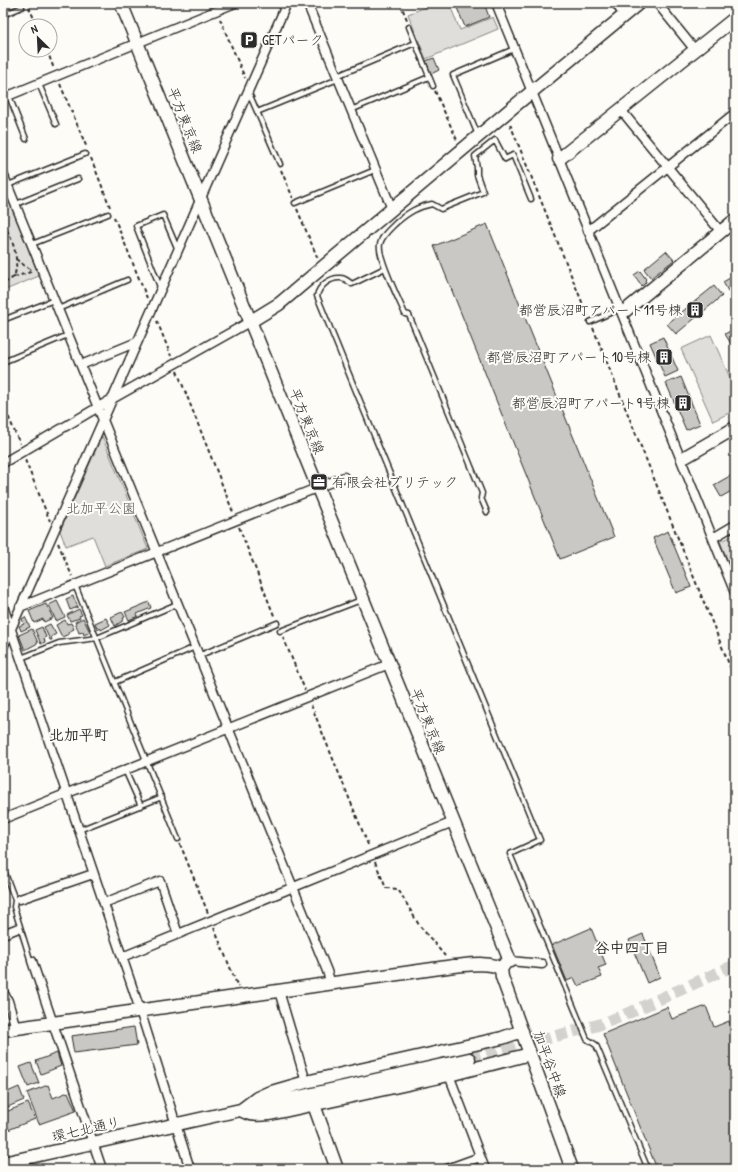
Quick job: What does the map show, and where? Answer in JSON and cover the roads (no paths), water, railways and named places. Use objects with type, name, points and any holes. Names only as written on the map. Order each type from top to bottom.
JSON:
[{"type":"street","name":"平方東京線","points":[[121,3],[510,961]]},
{"type":"street","points":[[6,96],[235,3]]},
{"type":"street","points":[[3,647],[7,633],[20,607],[287,3]]},
{"type":"street","points":[[307,3],[392,209]]},
{"type":"street","points":[[496,3],[588,231],[683,458],[735,593]]},
{"type":"street","points":[[616,3],[624,16]]},
{"type":"street","points":[[3,463],[279,304],[478,136],[639,3]]},
{"type":"street","points":[[657,3],[695,50]]},
{"type":"street","points":[[559,160],[735,18]]},
{"type":"street","points":[[620,110],[720,232]]},
{"type":"street","points":[[588,231],[735,113]]},
{"type":"street","points":[[3,176],[8,185],[331,984]]},
{"type":"street","points":[[622,311],[735,220]]},
{"type":"street","points":[[81,365],[137,342]]},
{"type":"street","points":[[683,458],[735,428]]},
{"type":"street","points":[[20,607],[344,477]]},
{"type":"street","points":[[713,538],[735,525]]},
{"type":"street","points":[[3,607],[7,633],[21,658],[140,1011],[190,1169]]},
{"type":"street","points":[[3,819],[389,664]]},
{"type":"street","points":[[122,957],[453,822]]},
{"type":"street","points":[[18,900],[93,874]]},
{"type":"street","points":[[104,903],[160,881],[178,934]]},
{"type":"street","points":[[3,934],[18,929]]},
{"type":"street","points":[[32,961],[102,1169]]},
{"type":"street","points":[[3,1030],[454,966],[486,965],[497,966],[501,969],[506,962],[510,961],[542,964]]},
{"type":"street","name":"加平谷中線","points":[[501,969],[502,977],[572,1169]]},
{"type":"street","points":[[279,991],[306,1082]]},
{"type":"street","points":[[3,992],[8,1001],[16,1028]]},
{"type":"street","points":[[522,1031],[502,1038],[306,1082],[268,1093],[257,1098],[241,1110],[246,1114],[258,1116],[449,1075],[530,1054]]},
{"type":"street","name":"環七北通り","points":[[3,1163],[469,1059]]},
{"type":"street","points":[[449,1075],[485,1169]]},
{"type":"street","points":[[314,1105],[337,1169]]},
{"type":"street","points":[[447,1169],[480,1157]]},
{"type":"lane","points":[[3,15],[22,7]]},
{"type":"lane","points":[[409,27],[433,86]]},
{"type":"lane","points":[[258,112],[415,43]]},
{"type":"lane","points":[[478,136],[453,75],[514,50]]},
{"type":"lane","points":[[350,110],[429,76]]},
{"type":"lane","points":[[39,83],[56,124]]},
{"type":"lane","points":[[249,90],[280,164]]},
{"type":"lane","points":[[6,96],[26,139]]},
{"type":"lane","points":[[487,512],[481,498],[482,493],[409,315],[405,314],[385,268],[380,251],[380,244],[382,237],[388,231],[418,207],[432,204],[441,210],[483,192],[477,175],[475,156],[495,140],[505,159],[513,155],[531,199]]},
{"type":"lane","points":[[8,185],[85,154]]},
{"type":"lane","points":[[295,203],[375,170]]},
{"type":"lane","points":[[15,204],[78,179]]},
{"type":"lane","points":[[32,245],[108,214]]},
{"type":"lane","points":[[161,289],[136,226],[163,215],[178,250]]},
{"type":"lane","points":[[385,268],[352,284],[342,278],[335,278],[321,286],[317,296],[540,840],[510,854],[587,1039],[596,1045],[648,1169]]},
{"type":"lane","points":[[58,309],[127,280]]},
{"type":"lane","points":[[3,320],[54,300]]},
{"type":"lane","points":[[590,322],[622,311]]},
{"type":"lane","points":[[3,362],[68,334]]},
{"type":"lane","points":[[75,585],[178,839]]},
{"type":"lane","points":[[280,631],[363,599]]},
{"type":"lane","points":[[21,658],[59,643],[97,638],[177,604]]},
{"type":"lane","points":[[198,656],[278,624]]},
{"type":"lane","points":[[115,682],[195,647]]},
{"type":"lane","points":[[125,770],[140,806]]},
{"type":"lane","points":[[79,830],[162,797]]},
{"type":"lane","points":[[3,868],[18,900],[14,907],[18,929],[32,961]]},
{"type":"tunnel","points":[[469,1059],[598,1025],[622,1016],[735,965]]},
{"type":"place","name":"GETパーク","points":[[249,40]]},
{"type":"place","name":"都営辰沼町アパート11号棟","points":[[695,310]]},
{"type":"place","name":"都営辰沼町アパート10号棟","points":[[664,357]]},
{"type":"place","name":"都営辰沼町アパート9号棟","points":[[683,403]]},
{"type":"place","name":"有限会社プリテック","points":[[319,482]]},
{"type":"district","name":"北加平町","points":[[79,735]]},
{"type":"district","name":"谷中四丁目","points":[[632,948]]},
{"type":"park label","name":"北加平公園","points":[[101,508]]}]
